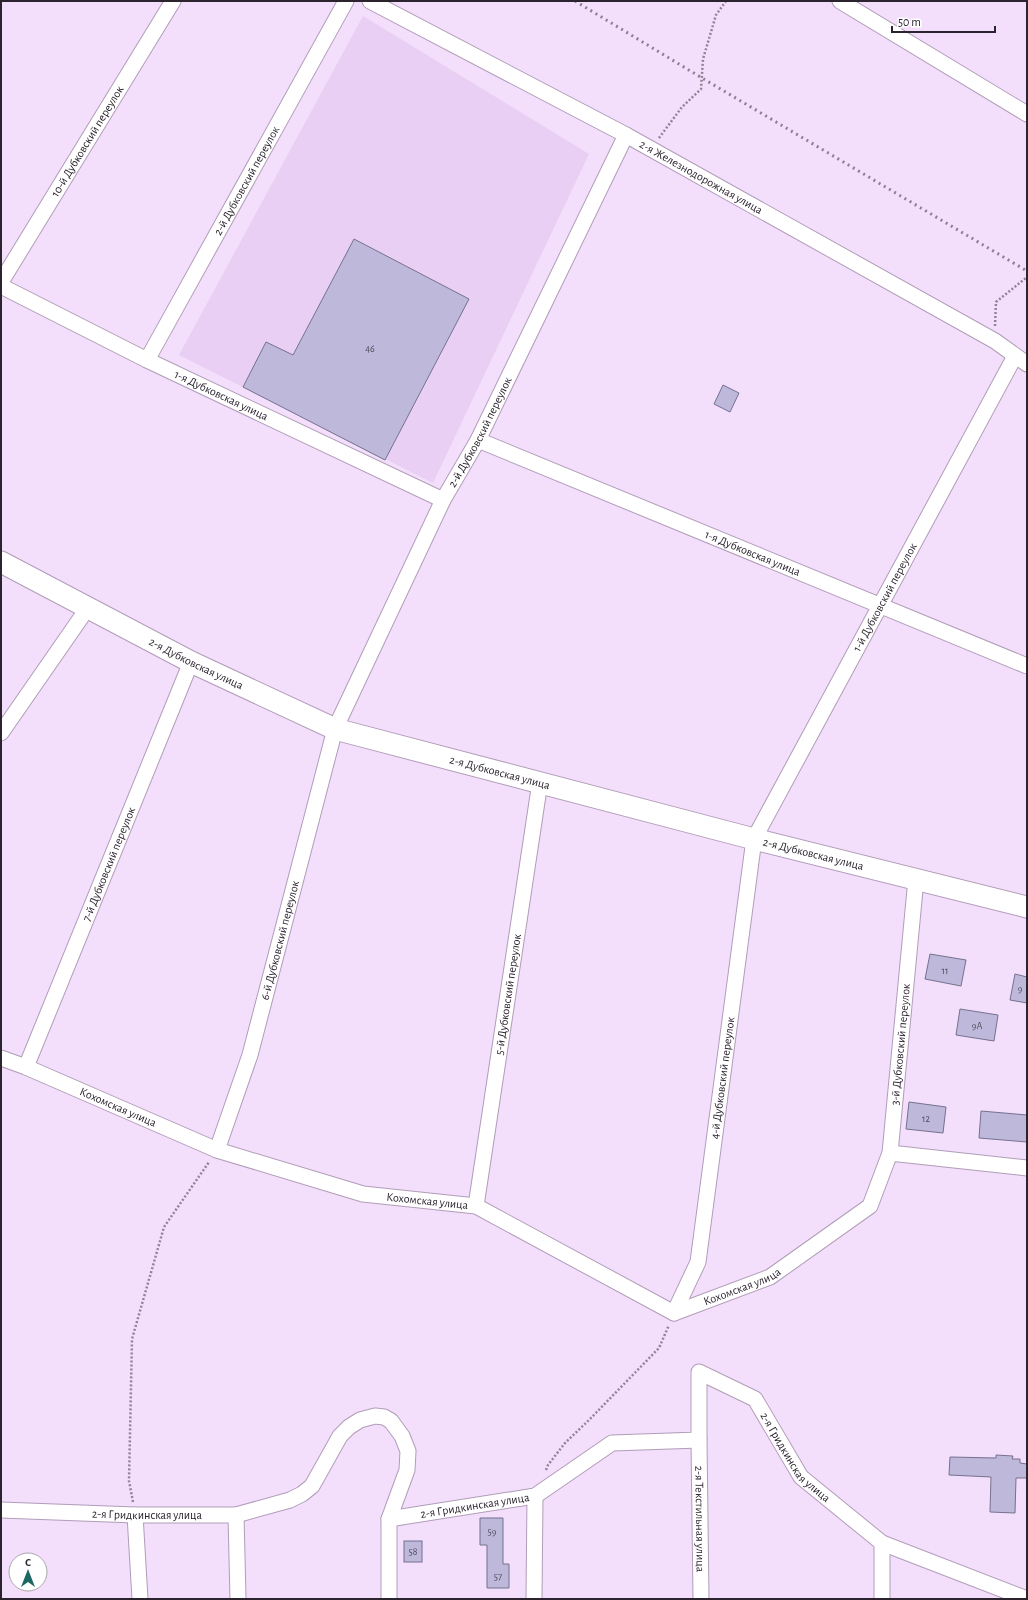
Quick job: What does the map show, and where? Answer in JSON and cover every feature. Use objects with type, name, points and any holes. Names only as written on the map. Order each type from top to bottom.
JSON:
[{"type":"main road","name":"2-я Дубковская улица","points":[[1,562],[87,609],[191,662],[335,729],[754,839],[1027,907]]},
{"type":"street","name":"10-й Дубковский переулок","points":[[1,282],[173,1]]},
{"type":"street","name":"2-й Дубковский переулок","points":[[146,360],[346,1]]},
{"type":"street","name":"2-я Железнодорожная улица","points":[[370,1],[626,135],[995,341],[1021,360]]},
{"type":"street","points":[[840,1],[1027,114]]},
{"type":"street","name":"2-й Дубковский переулок","points":[[335,729],[444,500],[478,440],[626,135]]},
{"type":"street","name":"1-я Дубковская улица","points":[[1,286],[146,360],[444,500]]},
{"type":"street","name":"1-й Дубковский переулок","points":[[754,839],[881,607],[1021,360]]},
{"type":"street","name":"1-я Дубковская улица","points":[[478,440],[1027,666]]},
{"type":"street","points":[[1,733],[87,609]]},
{"type":"street","name":"7-й Дубковский переулок","points":[[26,1067],[191,662]]},
{"type":"street","name":"6-й Дубковский переулок","points":[[217,1150],[250,1055],[335,729]]},
{"type":"street","name":"5-й Дубковский переулок","points":[[476,1206],[540,782]]},
{"type":"street","name":"4-й Дубковский переулок","points":[[674,1313],[698,1262],[754,839]]},
{"type":"street","name":"3-й Дубковский переулок","points":[[870,1206],[890,1153],[916,880]]},
{"type":"street","name":"Кохомская улица","points":[[1,1058],[26,1067],[217,1150],[363,1194],[476,1206],[674,1313],[770,1277],[870,1206]]},
{"type":"street","points":[[890,1153],[1027,1168]]},
{"type":"street","name":"2-я Гридкинская улица","points":[[388,1519],[535,1496],[612,1443],[699,1440],[699,1372],[755,1399],[801,1477],[882,1543],[1027,1599]]},
{"type":"street","name":"2-я Гридкинская улица","points":[[1,1510],[135,1515],[236,1515],[290,1500],[302,1494],[312,1486],[340,1436],[360,1420],[375,1416],[384,1417],[391,1421],[402,1436],[408,1451],[407,1470],[388,1519]]},
{"type":"street","name":"2-я Текстильная улица","points":[[699,1440],[701,1599]]},
{"type":"street","points":[[534,1599],[535,1496]]},
{"type":"street","points":[[135,1515],[140,1599]]},
{"type":"street","points":[[236,1515],[238,1599]]},
{"type":"street","points":[[388,1519],[389,1599]]},
{"type":"street","points":[[882,1543],[882,1599]]},
{"type":"path","points":[[651,149],[682,108],[701,89],[703,59],[716,15],[726,1]]},
{"type":"path","points":[[995,341],[996,302],[1027,277]]},
{"type":"path","points":[[135,1515],[129,1481],[132,1339],[164,1227],[217,1150]]},
{"type":"path","points":[[546,1471],[548,1465],[565,1443],[659,1348],[674,1313]]},
{"type":"shaded area","points":[[363,16],[589,154],[433,483],[179,355]]},
{"type":"building","points":[[354,239],[469,299],[385,460],[243,387],[266,342],[293,355]]},
{"type":"building","points":[[723,385],[739,393],[730,412],[714,404]]},
{"type":"building","points":[[930,954],[966,960],[961,986],[925,979]]},
{"type":"building","points":[[1015,974],[1027,977],[1027,1003],[1010,1000]]},
{"type":"building","points":[[960,1009],[998,1015],[994,1041],[956,1035]]},
{"type":"building","points":[[909,1102],[946,1107],[943,1133],[906,1129]]},
{"type":"building","points":[[981,1111],[1027,1115],[1027,1142],[979,1138]]},
{"type":"building","points":[[996,1455],[1013,1456],[1012,1459],[1020,1459],[1020,1463],[1027,1464],[1027,1478],[1016,1478],[1015,1513],[990,1512],[991,1477],[949,1475],[950,1457],[996,1458]]},
{"type":"building","points":[[480,1518],[503,1518],[503,1564],[509,1564],[509,1588],[487,1588],[487,1545],[480,1545]]},
{"type":"building","points":[[404,1541],[422,1541],[422,1562],[404,1562]]},
{"type":"railway","points":[[575,1],[1027,271]]}]
